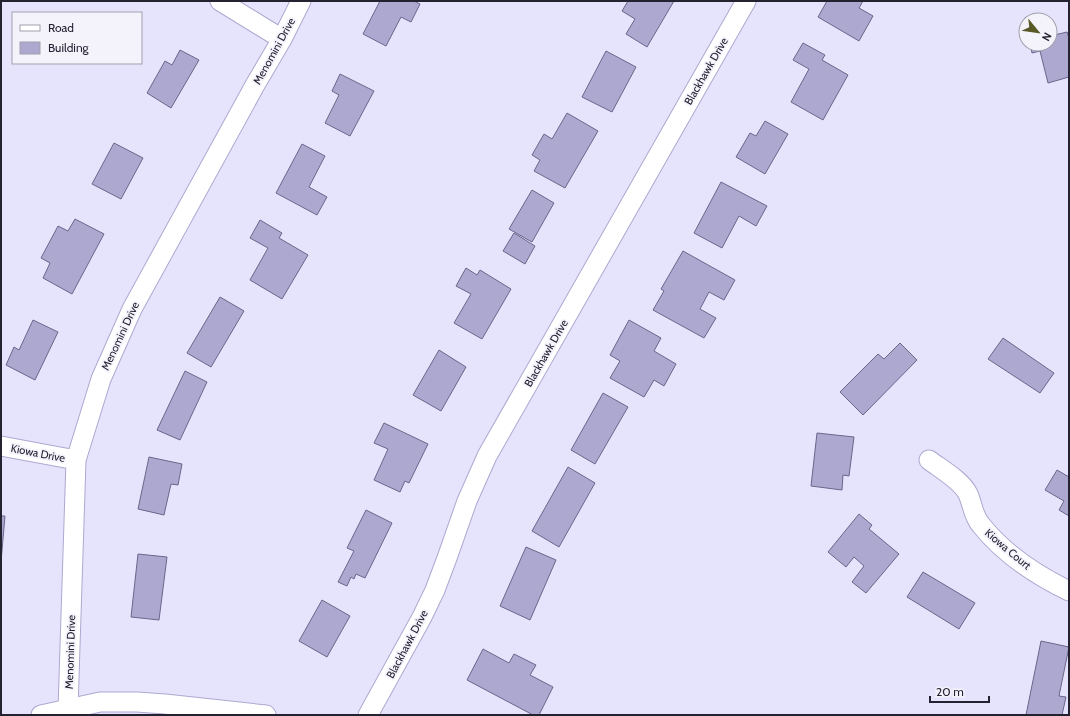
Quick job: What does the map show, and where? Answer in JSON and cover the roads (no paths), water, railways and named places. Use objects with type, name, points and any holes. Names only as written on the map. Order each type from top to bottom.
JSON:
[{"type":"street","points":[[220,1],[282,39]]},
{"type":"street","name":"Menomini Drive","points":[[68,709],[76,460],[101,380],[123,328],[255,85],[282,39],[301,1]]},
{"type":"street","name":"Blackhawk Drive","points":[[368,715],[422,617],[435,590],[467,501],[487,456],[746,1]]},
{"type":"street","name":"Kiowa Drive","points":[[1,446],[76,460]]},
{"type":"street","name":"Kiowa Court","points":[[929,460],[962,486],[968,494],[974,516],[980,525],[999,544],[1019,561],[1055,584],[1069,591]]},
{"type":"street","points":[[41,715],[100,702],[137,702],[266,715]]}]
